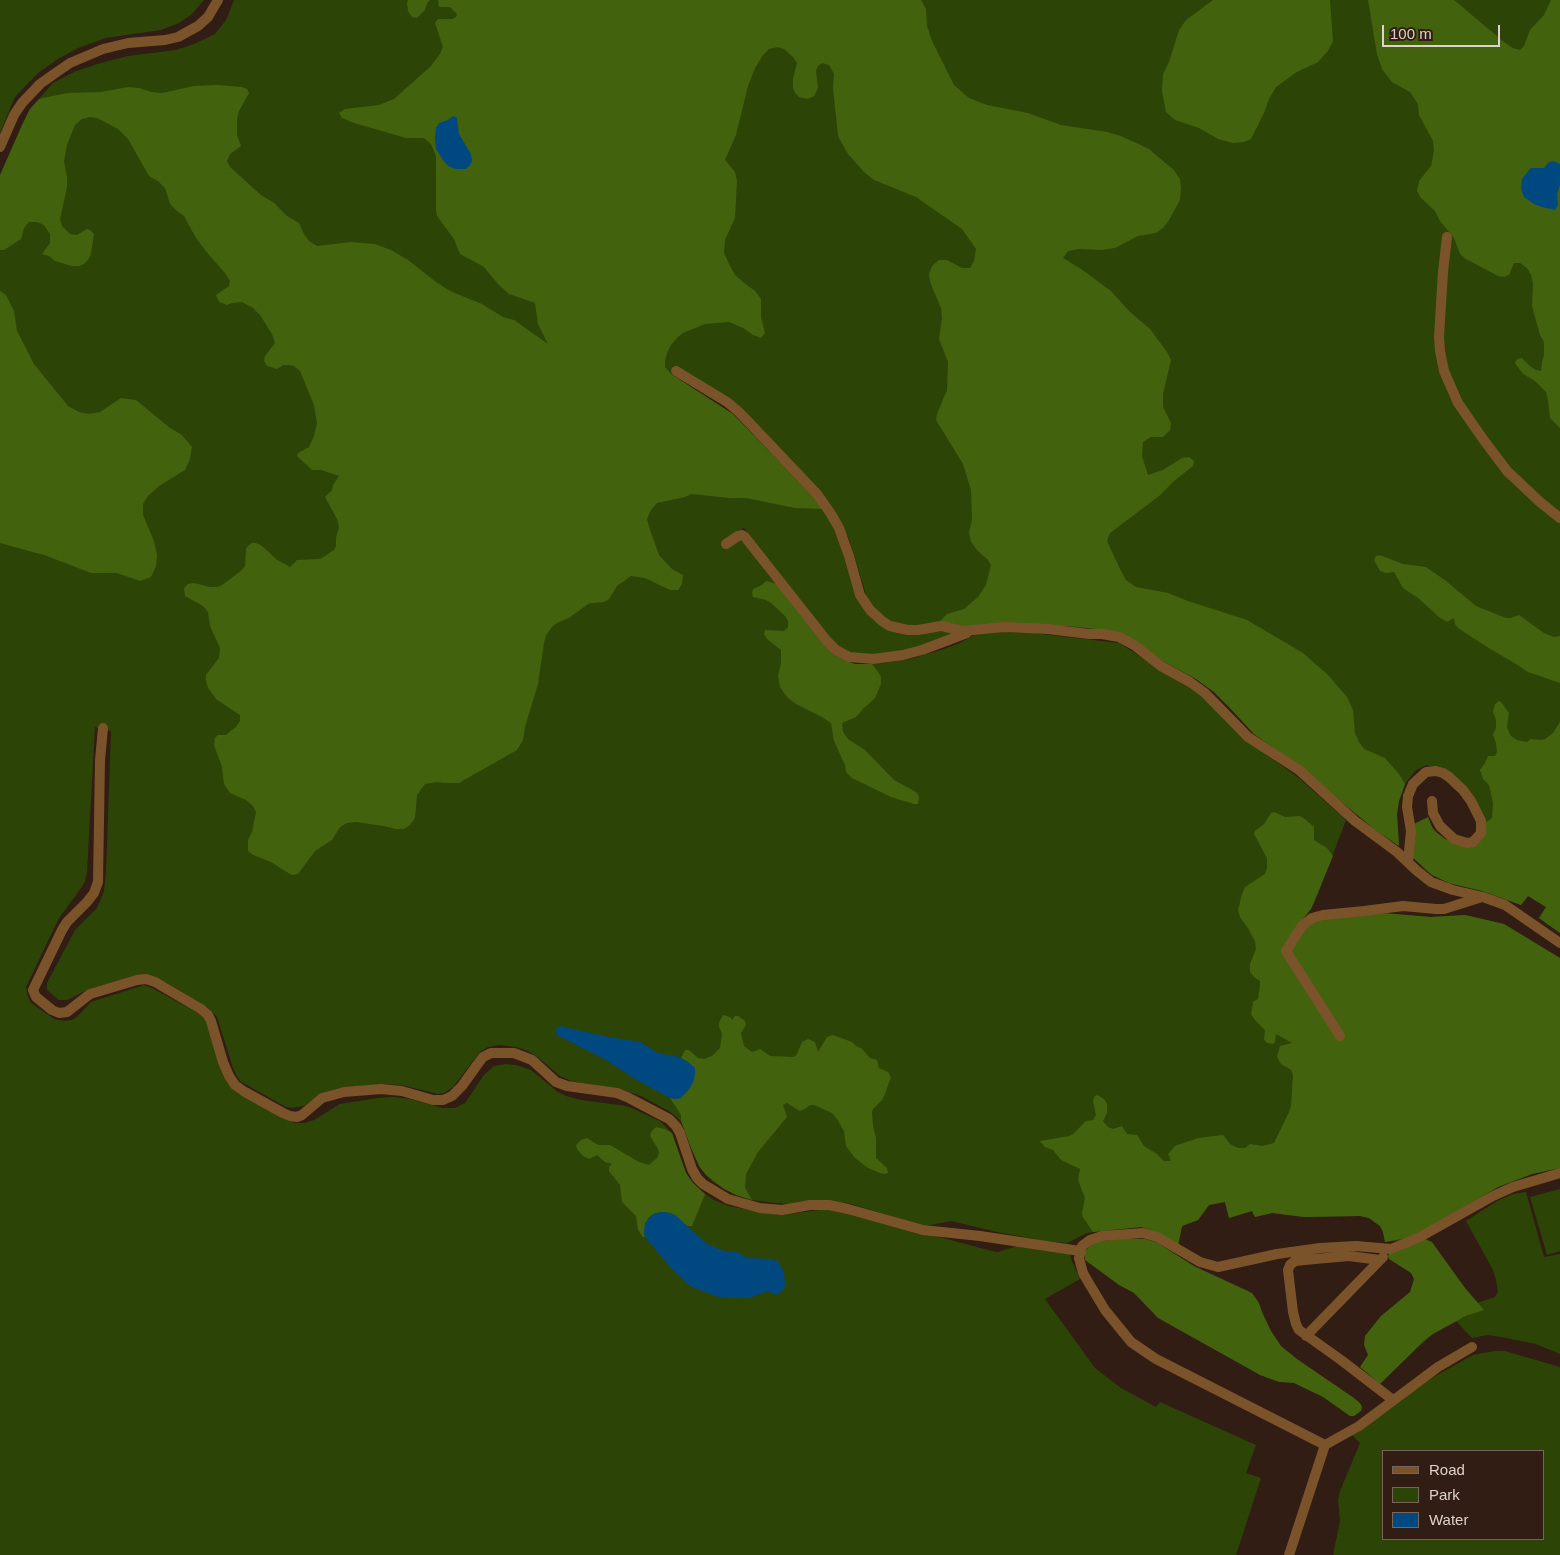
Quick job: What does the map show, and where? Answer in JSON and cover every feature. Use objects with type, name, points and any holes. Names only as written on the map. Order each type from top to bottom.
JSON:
[{"type":"street","points":[[0,147],[22,103],[40,84],[70,63],[103,49],[128,43],[166,40],[178,37],[198,26],[208,17],[218,0]]},
{"type":"street","points":[[1447,237],[1439,338],[1444,371],[1458,403],[1507,471],[1560,518]]},
{"type":"street","points":[[676,371],[728,402],[817,494],[839,528],[860,595],[876,616],[890,626],[908,630],[941,626],[971,631],[1004,627],[1048,629],[1119,637],[1205,693],[1248,737],[1299,770],[1355,820],[1424,876],[1438,885],[1505,905],[1560,943]]},
{"type":"street","points":[[726,544],[738,536],[742,535],[745,537],[827,641],[836,650],[849,657],[873,659],[903,655],[971,631]]},
{"type":"street","points":[[103,728],[100,760],[98,882],[94,893],[62,930],[32,990],[36,997],[52,1010],[59,1013],[67,1012],[90,994],[137,980],[146,979],[155,982],[208,1015],[212,1021],[228,1076],[235,1085],[290,1116],[297,1117],[322,1098],[344,1092],[381,1089],[402,1091],[433,1100],[444,1100],[452,1096],[462,1086],[483,1058],[491,1053],[514,1053],[532,1060],[550,1077],[562,1084],[577,1088],[617,1093],[669,1119],[680,1133],[697,1178],[724,1197],[771,1210],[789,1210],[810,1205],[829,1205],[848,1208],[923,1230],[980,1236],[1080,1251]]},
{"type":"street","points":[[1408,862],[1411,831],[1408,814],[1408,796],[1412,784],[1426,772],[1436,771],[1443,773],[1449,776],[1463,790],[1471,801],[1481,822],[1481,833],[1473,842],[1467,843],[1454,839],[1436,820],[1432,801]]},
{"type":"street","points":[[1340,1036],[1286,951],[1302,926],[1312,918],[1322,915],[1403,906],[1444,909],[1482,897]]},
{"type":"street","points":[[1306,1336],[1391,1249],[1420,1237],[1493,1196],[1513,1187],[1560,1173]]},
{"type":"street","points":[[1325,1445],[1156,1359],[1131,1342],[1105,1310],[1086,1280],[1080,1264],[1080,1251],[1084,1244],[1093,1238],[1135,1233],[1149,1234],[1200,1262],[1218,1267],[1277,1254],[1320,1248],[1356,1246],[1391,1249]]},
{"type":"street","points":[[1380,1260],[1334,1256],[1295,1261],[1291,1263],[1288,1270],[1296,1324],[1299,1330],[1394,1400]]},
{"type":"street","points":[[1289,1555],[1325,1445],[1359,1426],[1438,1367],[1472,1347]]},
{"type":"green space","points":[[0,0],[204,0],[192,14],[179,23],[161,30],[106,38],[78,48],[58,59],[38,73],[15,97],[0,133]]},
{"type":"green space","points":[[234,0],[1560,0],[1560,933],[1539,918],[1546,907],[1528,896],[1521,905],[1482,891],[1449,883],[1432,875],[1422,867],[1428,817],[1436,832],[1445,839],[1462,846],[1485,828],[1443,770],[1426,765],[1415,771],[1405,784],[1397,814],[1399,846],[1374,829],[1294,762],[1254,734],[1214,692],[1128,638],[1105,630],[1067,626],[914,626],[896,623],[887,619],[872,607],[867,598],[849,539],[839,520],[745,411],[674,367],[671,374],[733,414],[812,493],[834,524],[848,564],[880,624],[955,633],[909,650],[859,656],[842,650],[834,643],[744,528],[723,543],[740,537],[833,654],[839,658],[855,664],[865,665],[910,659],[960,643],[974,635],[1002,632],[1033,633],[1119,643],[1201,695],[1251,744],[1299,778],[1346,820],[1318,894],[1311,909],[1297,926],[1396,914],[1431,917],[1465,915],[1504,924],[1560,958],[1560,1168],[1532,1174],[1498,1187],[1403,1240],[1385,1242],[1380,1226],[1369,1218],[1360,1216],[1304,1217],[1272,1213],[1255,1217],[1252,1211],[1229,1218],[1225,1202],[1209,1205],[1198,1220],[1182,1226],[1178,1246],[1151,1230],[1141,1227],[1087,1233],[1067,1243],[1002,1233],[951,1221],[920,1225],[848,1203],[802,1201],[789,1204],[775,1203],[752,1200],[736,1195],[713,1182],[706,1175],[699,1166],[681,1121],[669,1111],[641,1096],[624,1090],[571,1081],[560,1076],[528,1051],[516,1047],[499,1045],[488,1047],[481,1051],[453,1087],[444,1093],[438,1094],[402,1085],[386,1084],[344,1087],[321,1093],[304,1106],[286,1107],[240,1081],[234,1071],[217,1017],[208,1008],[167,983],[135,976],[89,989],[67,1000],[59,1000],[47,990],[47,983],[75,930],[97,908],[104,891],[111,731],[95,727],[85,882],[59,918],[26,987],[31,1003],[54,1019],[64,1021],[77,1017],[91,1002],[144,985],[152,988],[202,1015],[207,1022],[223,1076],[232,1088],[247,1099],[295,1123],[305,1123],[314,1120],[340,1104],[378,1098],[410,1099],[443,1108],[455,1108],[465,1103],[484,1075],[494,1066],[516,1065],[531,1070],[558,1092],[566,1096],[581,1100],[627,1106],[660,1121],[672,1133],[687,1175],[693,1183],[714,1200],[729,1206],[782,1215],[819,1210],[837,1210],[998,1252],[1017,1246],[1069,1251],[1080,1279],[1045,1299],[1095,1368],[1121,1388],[1156,1407],[1160,1402],[1256,1445],[1246,1473],[1261,1478],[1236,1555],[0,1555],[0,176],[30,109],[53,83],[76,71],[101,63],[128,56],[176,50],[194,44],[215,34],[226,20]]},
{"type":"green space","points":[[408,0],[430,0],[425,10],[417,18],[412,17],[408,11]]},
{"type":"green space","points":[[438,0],[921,0],[926,9],[927,26],[932,41],[954,85],[969,98],[987,105],[1028,113],[1061,125],[1121,136],[1149,149],[1173,169],[1180,179],[1180,200],[1164,227],[1156,233],[1138,236],[1115,248],[1068,251],[1063,258],[1111,291],[1130,312],[1150,329],[1171,360],[1163,394],[1163,407],[1171,423],[1170,430],[1163,437],[1151,437],[1143,442],[1142,456],[1148,475],[1163,470],[1182,458],[1189,457],[1194,461],[1193,466],[1159,496],[1110,533],[1107,541],[1126,580],[1136,587],[1168,593],[1247,620],[1303,653],[1328,675],[1347,697],[1353,710],[1355,733],[1359,742],[1364,749],[1385,758],[1405,784],[1397,814],[1399,846],[1374,829],[1294,762],[1254,734],[1214,692],[1128,638],[1105,630],[1067,626],[970,628],[939,622],[947,614],[964,609],[978,597],[986,585],[991,565],[971,542],[969,532],[972,520],[971,490],[963,464],[936,420],[947,390],[948,362],[939,339],[942,318],[941,308],[930,282],[929,274],[932,266],[939,260],[947,260],[962,268],[970,268],[974,261],[976,249],[962,229],[916,197],[874,180],[864,172],[848,154],[838,136],[833,88],[834,74],[829,65],[822,63],[818,66],[816,71],[818,88],[814,96],[808,99],[799,97],[793,88],[797,63],[784,49],[778,47],[769,49],[755,68],[748,86],[736,135],[725,160],[735,172],[737,181],[735,218],[725,240],[724,253],[735,275],[755,291],[761,299],[761,317],[765,333],[761,338],[729,322],[705,324],[683,333],[677,338],[667,353],[665,367],[671,374],[733,414],[825,509],[795,508],[746,498],[691,494],[657,503],[647,519],[650,530],[659,555],[672,569],[683,575],[682,584],[678,590],[670,590],[645,578],[631,576],[617,586],[609,599],[604,602],[588,604],[569,618],[552,627],[546,635],[538,684],[523,740],[517,750],[459,783],[437,782],[425,784],[417,795],[415,818],[404,829],[356,822],[347,823],[340,827],[332,840],[315,851],[298,874],[292,875],[248,851],[248,840],[252,832],[256,812],[253,806],[246,800],[230,793],[224,784],[222,767],[214,745],[215,738],[218,735],[226,735],[236,727],[240,721],[240,715],[216,699],[208,688],[206,675],[219,658],[220,648],[210,626],[208,612],[203,606],[185,596],[184,588],[188,584],[194,583],[210,587],[222,585],[245,566],[246,549],[252,543],[262,546],[276,559],[290,567],[297,560],[320,559],[334,550],[339,527],[337,519],[325,497],[332,490],[339,476],[321,470],[312,470],[297,456],[298,453],[309,447],[314,436],[317,423],[314,405],[300,371],[294,366],[289,365],[283,365],[277,369],[267,366],[264,361],[265,356],[275,343],[272,334],[260,315],[253,308],[242,302],[227,305],[219,302],[216,295],[229,286],[230,281],[196,238],[184,216],[170,204],[165,188],[149,176],[128,139],[118,129],[97,118],[82,119],[75,125],[67,145],[64,161],[67,187],[60,219],[62,226],[70,234],[77,235],[87,229],[94,234],[91,254],[84,264],[79,266],[55,261],[49,256],[42,254],[50,243],[50,234],[44,225],[37,222],[29,222],[24,228],[21,239],[4,250],[0,250],[0,175],[30,109],[39,99],[67,93],[101,92],[128,87],[162,93],[194,86],[242,87],[247,89],[249,93],[239,111],[237,119],[237,135],[241,146],[230,154],[227,161],[230,167],[261,195],[299,223],[309,241],[317,246],[351,242],[375,244],[391,250],[450,291],[482,304],[503,317],[514,320],[548,344],[538,324],[535,303],[509,294],[484,267],[460,254],[454,239],[437,216],[436,156],[431,144],[424,138],[406,138],[354,123],[342,118],[339,113],[345,109],[379,105],[394,99],[431,66],[443,47],[435,23],[438,19],[452,19],[457,14],[450,7],[439,7]]},
{"type":"green space","points":[[1213,0],[1330,0],[1333,42],[1327,52],[1318,62],[1297,72],[1276,87],[1251,139],[1244,142],[1233,143],[1218,139],[1199,128],[1175,120],[1166,112],[1162,91],[1163,74],[1169,62],[1179,30],[1186,20]]},
{"type":"green space","points":[[1368,0],[1454,0],[1504,42],[1520,50],[1524,46],[1530,30],[1544,15],[1551,0],[1560,0],[1560,428],[1550,418],[1546,392],[1535,381],[1523,374],[1515,363],[1517,359],[1522,358],[1531,367],[1541,371],[1544,342],[1540,335],[1532,306],[1533,283],[1531,275],[1527,268],[1520,263],[1514,263],[1509,275],[1504,277],[1498,276],[1466,259],[1460,254],[1454,238],[1440,221],[1435,211],[1421,198],[1417,191],[1419,181],[1431,166],[1434,151],[1433,141],[1419,115],[1418,104],[1410,92],[1392,82],[1382,69],[1377,54]]},
{"type":"green space","points":[[0,291],[6,295],[14,311],[17,331],[34,364],[68,406],[88,414],[100,412],[121,398],[136,400],[170,428],[182,435],[192,447],[190,459],[185,470],[159,486],[148,496],[143,504],[143,515],[154,541],[157,555],[156,566],[151,577],[140,581],[117,573],[91,573],[47,556],[0,543]]},
{"type":"green space","points":[[1380,555],[1403,564],[1426,567],[1476,606],[1506,618],[1519,615],[1544,633],[1554,637],[1560,636],[1560,683],[1528,672],[1487,647],[1458,628],[1454,618],[1447,622],[1439,617],[1418,598],[1403,588],[1394,572],[1386,573],[1380,571],[1374,560],[1376,556]]},
{"type":"green space","points":[[766,581],[777,584],[833,654],[855,664],[872,664],[878,672],[881,677],[881,684],[875,698],[856,717],[842,723],[843,732],[848,739],[865,750],[894,780],[916,792],[919,796],[918,804],[891,797],[852,778],[846,772],[845,765],[834,741],[831,723],[796,704],[787,697],[780,687],[778,676],[781,650],[767,639],[764,634],[765,630],[784,631],[788,627],[788,621],[771,603],[753,597],[753,589]]},
{"type":"green space","points":[[1499,701],[1509,713],[1507,727],[1511,736],[1517,740],[1527,742],[1531,739],[1545,739],[1553,733],[1560,722],[1560,933],[1539,918],[1546,907],[1528,896],[1521,905],[1482,891],[1449,883],[1432,875],[1412,857],[1414,824],[1428,817],[1436,832],[1445,839],[1462,846],[1492,818],[1493,803],[1489,785],[1483,779],[1480,770],[1488,756],[1495,756],[1497,752],[1493,735],[1496,728],[1496,720],[1493,712],[1495,704]]},
{"type":"green space","points":[[1274,812],[1285,817],[1300,816],[1306,820],[1314,827],[1314,840],[1327,848],[1333,856],[1311,909],[1297,926],[1315,920],[1382,913],[1431,917],[1465,915],[1504,924],[1560,958],[1560,1168],[1532,1174],[1498,1187],[1411,1237],[1385,1242],[1380,1226],[1369,1218],[1360,1216],[1304,1217],[1272,1213],[1255,1217],[1252,1211],[1229,1218],[1225,1202],[1209,1205],[1198,1220],[1182,1226],[1178,1246],[1151,1230],[1141,1227],[1093,1232],[1082,1213],[1085,1198],[1078,1180],[1080,1169],[1061,1160],[1053,1150],[1045,1147],[1040,1141],[1069,1136],[1086,1121],[1093,1120],[1096,1115],[1093,1101],[1097,1095],[1104,1099],[1107,1104],[1107,1113],[1103,1121],[1108,1127],[1113,1129],[1122,1126],[1127,1134],[1137,1135],[1144,1146],[1164,1161],[1171,1161],[1168,1154],[1175,1146],[1198,1138],[1223,1135],[1230,1144],[1238,1148],[1245,1148],[1250,1144],[1262,1146],[1274,1143],[1289,1112],[1293,1075],[1291,1070],[1281,1064],[1277,1057],[1280,1046],[1292,1043],[1276,1034],[1273,1044],[1267,1043],[1264,1039],[1265,1030],[1251,1014],[1253,1002],[1258,999],[1260,986],[1260,981],[1250,972],[1250,964],[1256,949],[1255,941],[1240,917],[1238,910],[1245,887],[1265,874],[1267,858],[1254,834],[1271,813]]},
{"type":"green space","points":[[723,1015],[730,1017],[732,1020],[735,1016],[738,1016],[745,1021],[746,1025],[741,1033],[742,1038],[744,1046],[752,1052],[760,1049],[770,1056],[794,1057],[802,1042],[808,1039],[815,1042],[818,1052],[827,1037],[833,1035],[852,1042],[870,1058],[877,1060],[879,1068],[888,1072],[891,1077],[882,1100],[872,1112],[876,1138],[876,1158],[887,1168],[888,1173],[880,1173],[868,1168],[855,1158],[846,1146],[844,1131],[832,1113],[814,1105],[810,1105],[800,1111],[787,1103],[783,1105],[787,1117],[758,1152],[746,1174],[745,1188],[752,1200],[724,1189],[706,1175],[699,1166],[691,1148],[681,1121],[681,1115],[670,1098],[677,1099],[685,1094],[694,1080],[688,1062],[681,1058],[685,1050],[689,1050],[698,1058],[704,1059],[712,1056],[720,1048],[722,1034],[719,1023]]},
{"type":"green space","points":[[656,1127],[672,1133],[686,1173],[693,1183],[705,1194],[692,1226],[687,1226],[670,1213],[655,1213],[648,1218],[644,1232],[645,1237],[643,1237],[638,1230],[636,1216],[622,1202],[620,1185],[609,1171],[609,1167],[612,1164],[605,1162],[597,1155],[589,1159],[583,1156],[576,1145],[581,1140],[587,1138],[598,1145],[610,1145],[639,1162],[649,1165],[657,1158],[659,1153],[650,1136]]},
{"type":"green space","points":[[1560,1189],[1560,1251],[1547,1255],[1530,1197]]},
{"type":"green space","points":[[1526,1192],[1544,1257],[1560,1254],[1560,1354],[1536,1344],[1501,1337],[1488,1335],[1472,1338],[1456,1321],[1484,1310],[1477,1303],[1495,1297],[1498,1292],[1493,1270],[1466,1221],[1497,1201],[1513,1194]]},
{"type":"green space","points":[[1145,1239],[1156,1242],[1194,1266],[1252,1293],[1259,1303],[1271,1331],[1281,1346],[1354,1398],[1360,1403],[1361,1411],[1354,1416],[1350,1416],[1323,1397],[1294,1383],[1279,1382],[1260,1375],[1158,1318],[1134,1293],[1119,1285],[1085,1260],[1085,1252],[1094,1242]]},
{"type":"green space","points":[[1425,1239],[1432,1242],[1465,1288],[1484,1310],[1466,1316],[1433,1334],[1380,1384],[1360,1367],[1368,1355],[1364,1345],[1365,1336],[1381,1316],[1410,1292],[1414,1279],[1411,1273],[1389,1259],[1388,1256],[1389,1253]]},
{"type":"green space","points":[[1494,1351],[1505,1351],[1560,1367],[1560,1555],[1333,1555],[1340,1521],[1338,1500],[1340,1491],[1360,1443],[1351,1434],[1421,1384],[1473,1355]]},
{"type":"water","points":[[453,116],[457,118],[459,134],[471,154],[472,161],[466,169],[456,169],[448,166],[436,149],[436,128],[439,123]]},
{"type":"water","points":[[1554,161],[1560,164],[1560,185],[1557,194],[1558,205],[1555,210],[1534,204],[1524,197],[1521,189],[1522,179],[1531,168],[1544,168],[1549,162]]},
{"type":"water","points":[[560,1026],[640,1042],[658,1053],[679,1057],[695,1068],[694,1080],[681,1098],[670,1098],[635,1079],[606,1060],[559,1036],[556,1033],[556,1029]]},
{"type":"water","points":[[660,1212],[675,1215],[707,1244],[724,1251],[737,1252],[747,1258],[773,1259],[778,1262],[784,1272],[785,1286],[782,1291],[776,1295],[768,1291],[749,1298],[732,1298],[719,1297],[689,1285],[672,1269],[645,1237],[645,1223],[652,1215]]}]
